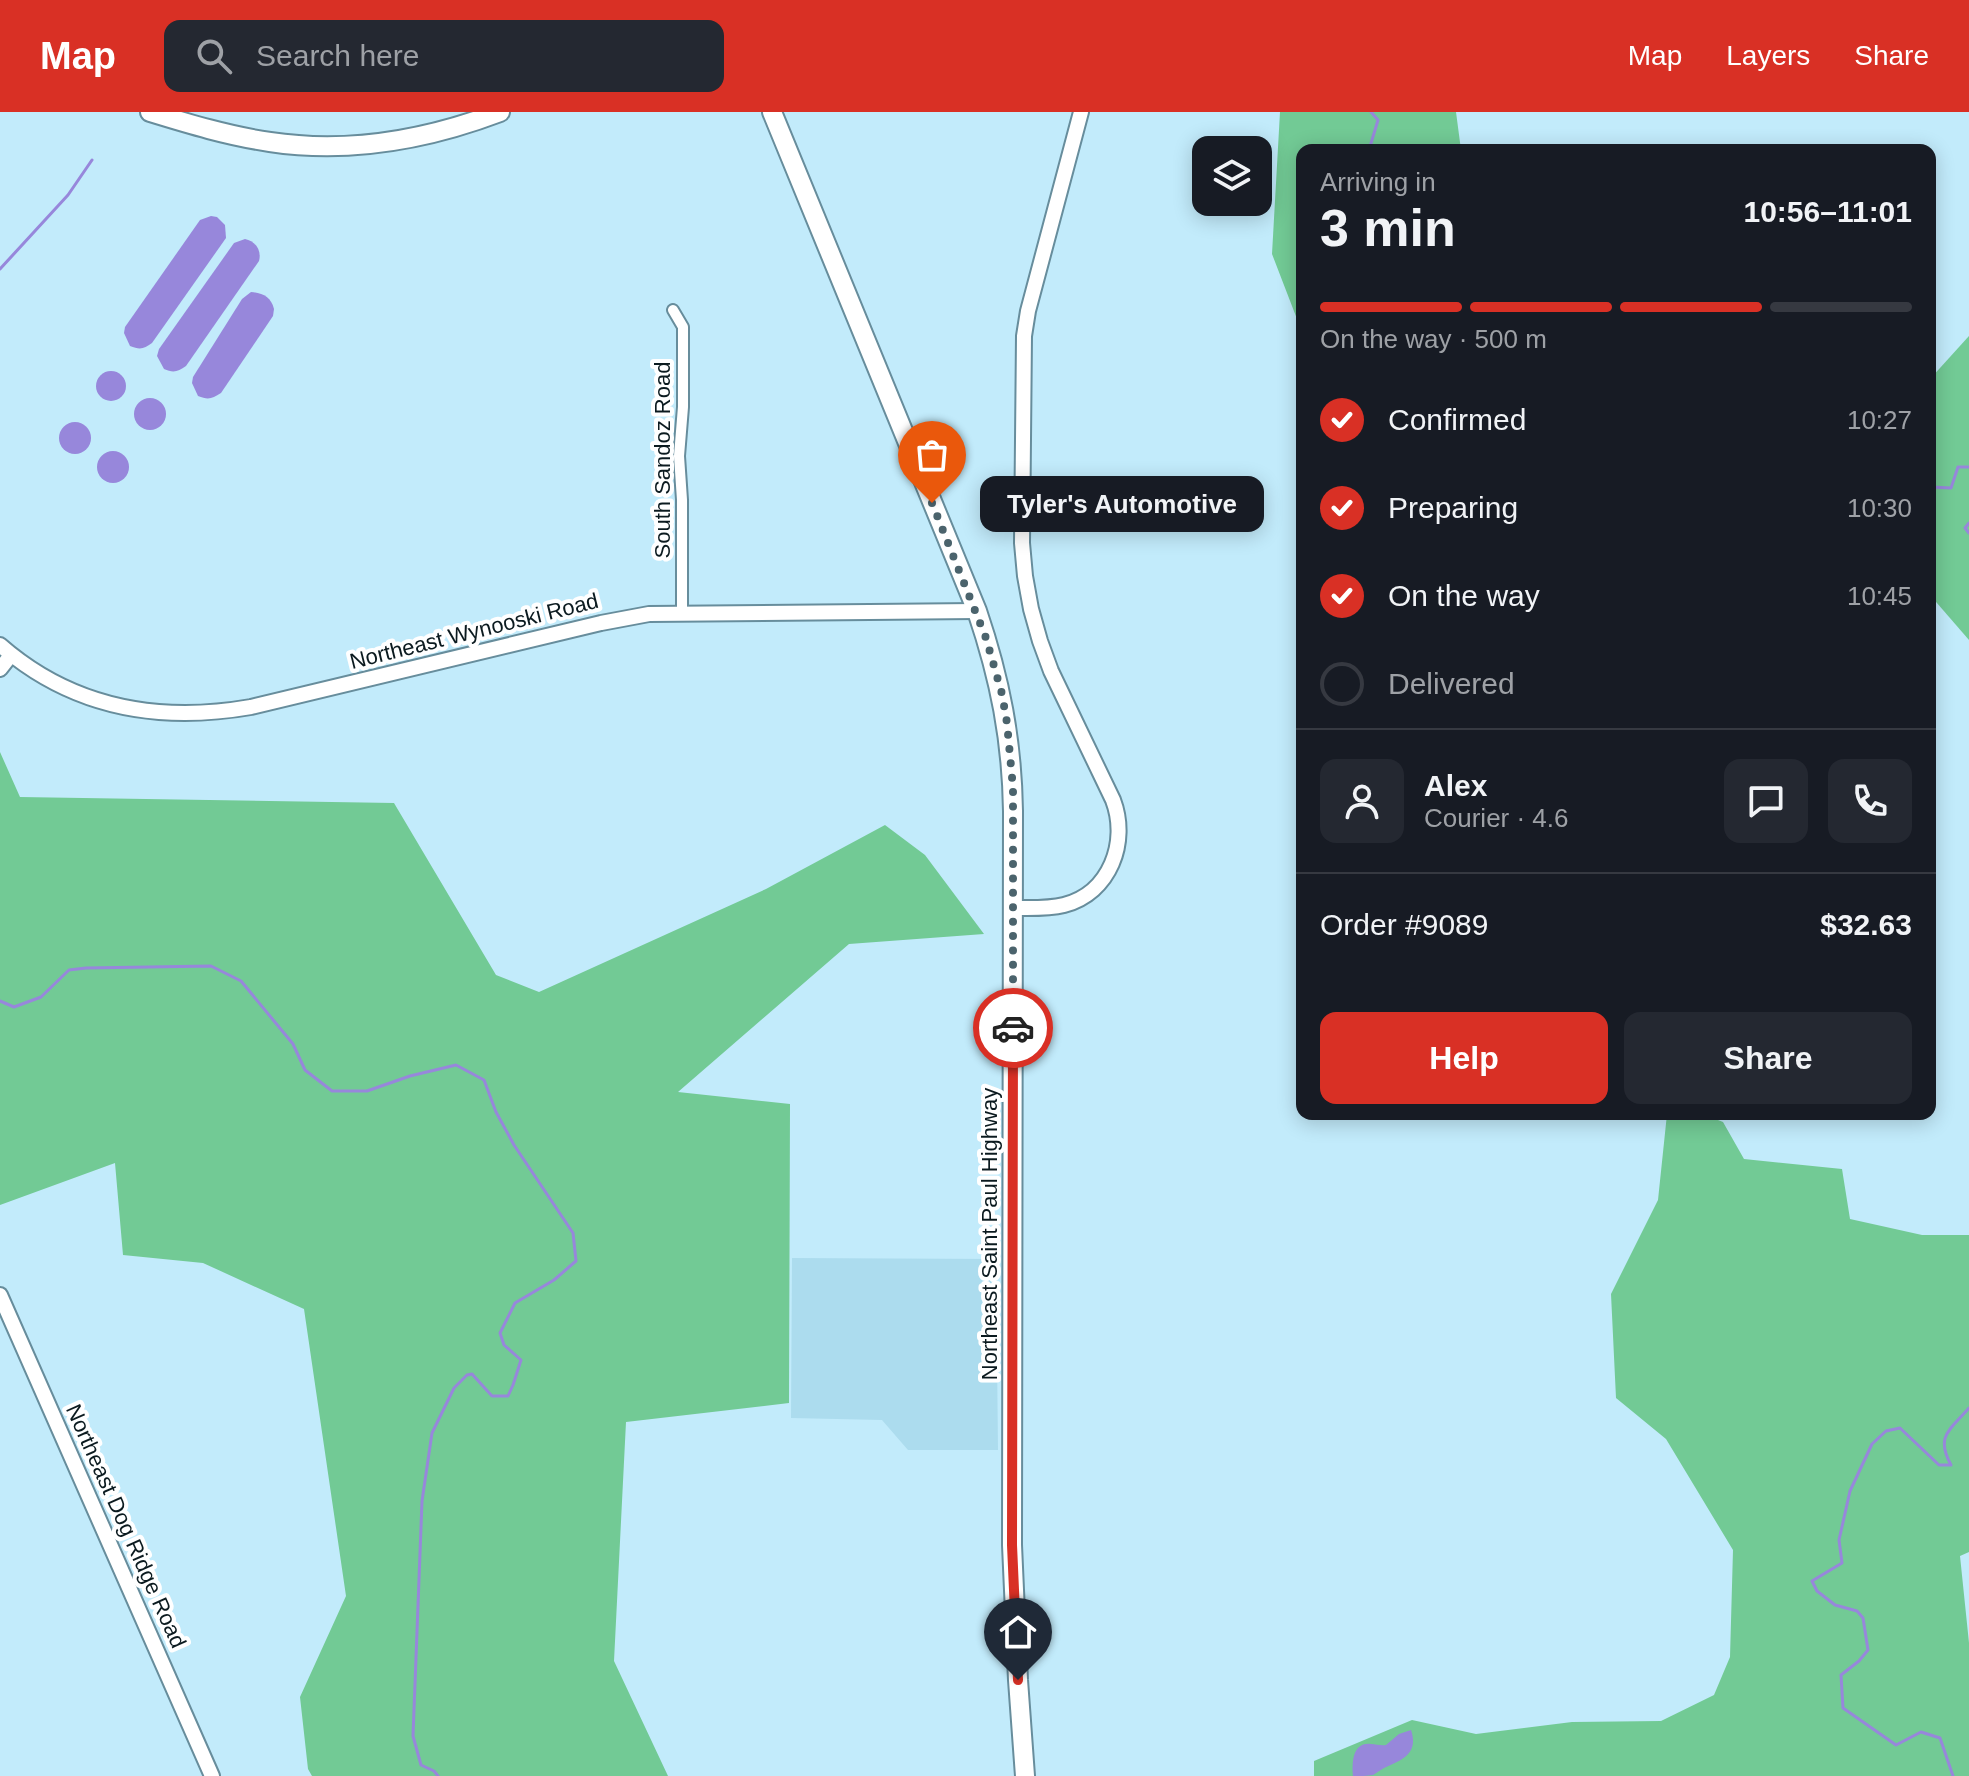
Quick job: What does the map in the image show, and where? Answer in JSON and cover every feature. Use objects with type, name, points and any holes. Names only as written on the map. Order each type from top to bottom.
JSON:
[{"type":"highway","points":[[150,112],[270,142],[332,146],[421,137],[500,112]]},
{"type":"highway","name":"Northeast Saint Paul Highway","points":[[772,112],[977,611],[995,666],[1009,739],[1013,788],[1014,908],[1012,1545],[1025,1776]]},
{"type":"main road","points":[[1014,908],[1049,908],[1085,896],[1095,889],[1111,867],[1119,837],[1113,800],[1051,671],[1040,641],[1025,576],[1022,543],[1024,336],[1081,112]]},
{"type":"main road","name":"Northeast Wynooski Road","points":[[6,650],[54,681],[102,701],[131,709],[192,714],[264,704],[649,614],[977,611]]},
{"type":"main road","points":[[0,669],[6,650]]},
{"type":"main road","name":"Northeast Dog Ridge Road","points":[[0,1295],[212,1776]]},
{"type":"street","name":"South Sandoz Road","points":[[673,310],[683,327],[683,407],[679,456],[682,613]]},
{"type":"shaded area","points":[[217,217],[225,225],[226,238],[152,343],[142,348],[130,346],[124,333],[125,327],[200,220]]},
{"type":"shaded area","points":[[245,239],[257,247],[259,261],[186,366],[175,371],[164,369],[157,356],[159,349],[234,243]]},
{"type":"shaded area","points":[[251,292],[269,299],[274,309],[273,316],[221,393],[210,398],[198,396],[192,383],[193,377],[242,299]]},
{"type":"shaded area","points":[[111,371],[122,375],[126,386],[122,397],[111,401],[100,397],[96,386],[100,375]]},
{"type":"shaded area","points":[[150,398],[161,403],[166,414],[161,425],[150,430],[139,425],[134,414],[139,403]]},
{"type":"shaded area","points":[[75,422],[86,427],[91,438],[86,449],[75,454],[64,449],[59,438],[64,427]]},
{"type":"shaded area","points":[[113,451],[124,456],[129,467],[124,478],[113,483],[102,478],[97,467],[102,456]]},
{"type":"shaded area","points":[[792,1258],[996,1259],[998,1450],[908,1450],[882,1420],[791,1418]]},
{"type":"shaded area","points":[[1411,1730],[1413,1745],[1403,1759],[1373,1775],[1353,1776],[1353,1760],[1360,1746],[1386,1745],[1399,1734]]},
{"type":"green space","points":[[1280,112],[1456,112],[1460,144],[1296,144],[1296,316],[1272,254]]},
{"type":"green space","points":[[1969,336],[1969,640],[1936,602],[1936,372]]},
{"type":"green space","points":[[0,752],[20,797],[394,803],[496,975],[539,992],[766,889],[885,825],[925,855],[984,934],[849,944],[678,1092],[790,1104],[789,1403],[626,1422],[614,1661],[668,1776],[312,1776],[308,1769],[300,1697],[346,1596],[304,1309],[203,1263],[123,1255],[115,1163],[0,1205]]},
{"type":"green space","points":[[1666,1120],[1718,1120],[1723,1122],[1744,1159],[1842,1169],[1850,1219],[1922,1235],[1969,1235],[1969,1552],[1960,1556],[1969,1643],[1969,1776],[1314,1776],[1314,1761],[1412,1720],[1476,1734],[1572,1722],[1661,1721],[1714,1695],[1730,1657],[1733,1550],[1666,1439],[1616,1398],[1611,1294],[1658,1200]]},
{"type":"waterway","points":[[1371,112],[1378,120],[1371,144]]},
{"type":"waterway","points":[[0,269],[68,195],[92,160]]},
{"type":"waterway","points":[[1936,487],[1951,488],[1958,467],[1969,467]]},
{"type":"waterway","points":[[1969,523],[1965,528],[1969,533]]},
{"type":"waterway","points":[[0,1001],[14,1007],[41,997],[69,970],[211,966],[241,981],[293,1044],[305,1070],[332,1091],[367,1091],[456,1065],[484,1080],[496,1112],[514,1145],[573,1233],[576,1261],[554,1280],[515,1303],[500,1333],[504,1345],[521,1360],[508,1396],[492,1396],[472,1374],[467,1375],[454,1388],[432,1433],[422,1501],[413,1736],[421,1765],[438,1776]]},
{"type":"waterway","points":[[1953,1776],[1940,1738],[1921,1732],[1896,1745],[1843,1708],[1841,1675],[1868,1650],[1863,1618],[1857,1611],[1835,1605],[1817,1591],[1812,1581],[1842,1563],[1839,1540],[1850,1491],[1872,1444],[1886,1431],[1900,1428],[1939,1465],[1951,1465],[1944,1447],[1945,1440],[1969,1408]]},
{"type":"way so far","points":[[932,503],[977,611],[995,666],[1007,723],[1013,788],[1013,1028]]},
{"type":"place","name":"Tyler's Automotive","points":[[932,503]]},
{"type":"route","points":[[1013,1028],[1012,1545],[1018,1680]]}]
